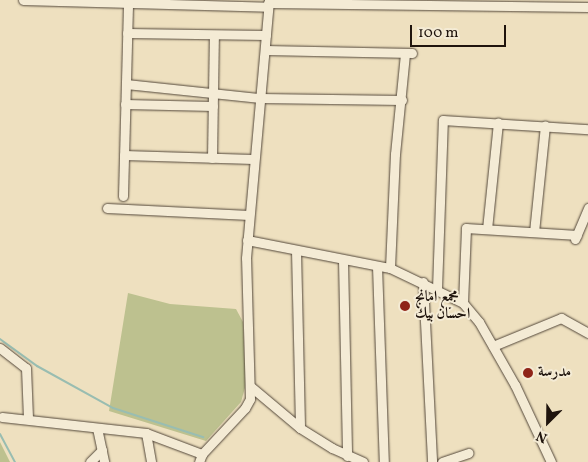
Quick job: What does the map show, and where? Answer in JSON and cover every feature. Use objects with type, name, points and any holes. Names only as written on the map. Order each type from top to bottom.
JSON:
[{"type":"street","points":[[23,0],[268,3],[454,2],[588,7]]},
{"type":"street","points":[[123,196],[128,1]]},
{"type":"street","points":[[2,417],[28,418],[146,433],[200,458],[248,406],[250,386],[245,294],[247,240],[268,3]]},
{"type":"street","points":[[127,32],[266,35]]},
{"type":"street","points":[[212,158],[214,35]]},
{"type":"street","points":[[265,50],[408,53],[395,154],[390,268]]},
{"type":"street","points":[[126,84],[213,91],[228,95],[260,98],[402,100]]},
{"type":"street","points":[[125,104],[213,106]]},
{"type":"street","points":[[437,288],[443,120],[588,129]]},
{"type":"street","points":[[487,229],[498,123]]},
{"type":"street","points":[[534,232],[545,126]]},
{"type":"street","points":[[124,155],[253,158]]},
{"type":"street","points":[[107,208],[249,215]]},
{"type":"street","points":[[463,303],[466,228],[534,232],[576,237],[588,208]]},
{"type":"street","points":[[247,240],[390,268],[437,288],[463,303],[493,346],[551,462]]},
{"type":"street","points":[[296,250],[300,428]]},
{"type":"street","points":[[343,260],[347,456]]},
{"type":"street","points":[[377,266],[384,462]]},
{"type":"street","points":[[423,282],[432,462]]},
{"type":"street","points":[[493,346],[561,318],[588,333]]},
{"type":"street","points":[[0,348],[26,368],[28,418]]},
{"type":"street","points":[[505,371],[509,387],[544,462]]},
{"type":"street","points":[[250,386],[300,428],[358,461]]},
{"type":"street","points":[[97,428],[104,462]]},
{"type":"street","points":[[146,433],[151,462]]},
{"type":"street","points":[[90,462],[102,450]]},
{"type":"street","points":[[442,462],[468,453]]},
{"type":"green space","points":[[128,293],[170,304],[236,309],[243,322],[246,384],[241,402],[206,441],[109,411]]},
{"type":"green space","points":[[0,442],[10,462],[0,462]]},
{"type":"waterway","points":[[0,339],[37,366],[113,408],[203,437]]},
{"type":"waterway","points":[[0,434],[15,462]]},
{"type":"place","name":"مجمع امانج احسان بيك","points":[[405,306]]},
{"type":"place","name":"مدرسة","points":[[528,373]]}]
